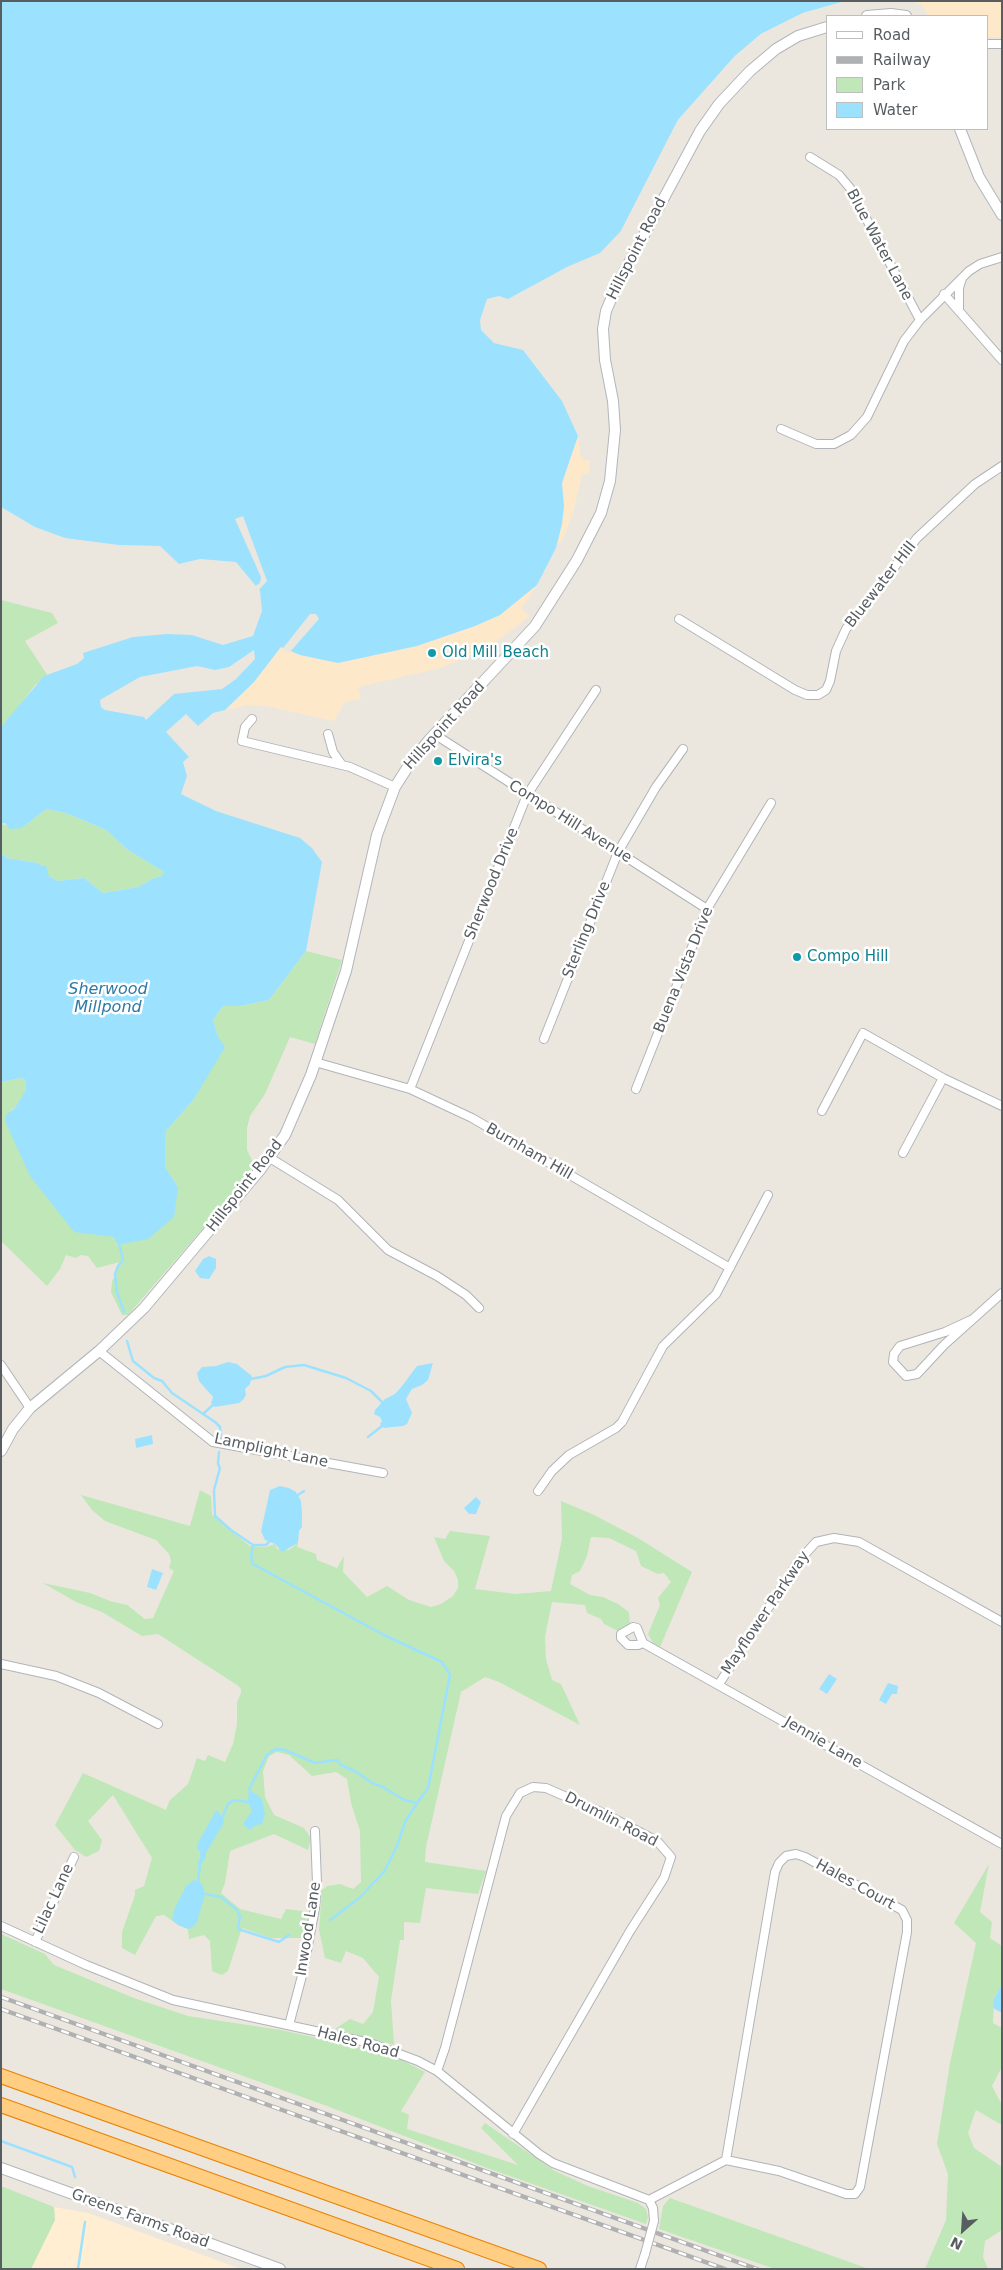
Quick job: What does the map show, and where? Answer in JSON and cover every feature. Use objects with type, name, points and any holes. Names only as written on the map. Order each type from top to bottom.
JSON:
[{"type":"highway","points":[[1,2076],[538,2269]]},
{"type":"highway","points":[[1,2105],[457,2269]]},
{"type":"street","points":[[879,15],[898,15]]},
{"type":"street","name":"Hillspoint Road","points":[[2,1447],[13,1429],[30,1408],[99,1351],[144,1308],[270,1158],[296,1113],[315,1062],[349,961],[377,835],[395,787],[409,765],[434,734],[535,626],[577,560],[595,526],[610,481],[615,446],[614,408],[602,337],[604,321],[623,273],[700,131],[724,98],[763,59],[789,40],[826,26]]},
{"type":"street","points":[[988,44],[1002,44]]},
{"type":"street","points":[[960,130],[978,177],[1002,215]]},
{"type":"street","name":"Blue Water Lane","points":[[810,157],[839,175],[850,188],[920,320]]},
{"type":"street","points":[[781,429],[816,444],[834,444],[851,435],[867,417],[904,341],[920,320],[962,276],[980,264],[1002,258]]},
{"type":"street","points":[[959,311],[958,288],[962,276]]},
{"type":"street","points":[[944,294],[1002,360]]},
{"type":"street","name":"Bluewater Hill","points":[[679,619],[795,690],[807,695],[818,695],[826,690],[830,681],[836,651],[846,629],[917,538],[975,484],[1002,466]]},
{"type":"street","name":"Sherwood Drive","points":[[410,1089],[527,795],[596,690]]},
{"type":"street","points":[[252,719],[245,727],[242,741],[342,765],[370,774],[395,787]]},
{"type":"street","points":[[328,734],[333,752],[342,765]]},
{"type":"street","name":"Compo Hill Avenue","points":[[434,734],[706,909]]},
{"type":"street","name":"Sterling Drive","points":[[544,1039],[618,852],[656,787],[684,749]]},
{"type":"street","name":"Buena Vista Drive","points":[[636,1090],[706,909],[772,803]]},
{"type":"street","points":[[822,1110],[863,1033],[943,1078],[1002,1106]]},
{"type":"street","name":"Burnham Hill","points":[[315,1062],[410,1089],[472,1118],[730,1268]]},
{"type":"street","points":[[903,1153],[943,1078]]},
{"type":"street","points":[[270,1158],[338,1200],[377,1242],[388,1250],[437,1276],[466,1296],[479,1308]]},
{"type":"street","points":[[538,1490],[552,1471],[568,1455],[616,1428],[632,1407],[652,1364],[663,1346],[705,1308],[716,1294],[768,1195]]},
{"type":"street","points":[[971,1320],[945,1332],[900,1346],[894,1354],[893,1362],[902,1374],[914,1376],[971,1320],[1002,1293]]},
{"type":"street","name":"Lamplight Lane","points":[[99,1351],[213,1442],[383,1473]]},
{"type":"street","points":[[1,1364],[30,1408]]},
{"type":"street","name":"Mayflower Parkway","points":[[719,1684],[798,1562],[816,1542],[834,1538],[859,1542],[1002,1622]]},
{"type":"street","name":"Jennie Lane","points":[[644,1643],[1002,1844]]},
{"type":"street","points":[[1,1664],[56,1676],[99,1693],[158,1724]]},
{"type":"street","name":"Drumlin Road","points":[[437,2071],[445,2048],[506,1816],[520,1793],[532,1788],[546,1788],[603,1813],[657,1841],[671,1857],[664,1878],[630,1931],[513,2134]]},
{"type":"street","name":"Inwood Lane","points":[[289,2025],[303,1972],[315,1908],[317,1883],[315,1831]]},
{"type":"street","name":"Hales Court","points":[[796,1854],[806,1857],[902,1910],[907,1920],[907,1932],[860,2187],[855,2194],[846,2194],[779,2171],[726,2160],[776,1872],[779,1863],[786,1856],[796,1854]]},
{"type":"street","name":"Lilac Lane","points":[[35,1942],[74,1857]]},
{"type":"street","name":"Hales Road","points":[[1,1926],[86,1966],[173,2000],[370,2043],[396,2052],[437,2071],[539,2154],[565,2169],[649,2200]]},
{"type":"street","points":[[640,2269],[654,2221],[653,2208],[649,2200],[726,2160]]},
{"type":"street","name":"Greens Farms Road","points":[[1,2168],[280,2269]]},
{"type":"shaded area","points":[[54,2207],[88,2213],[241,2269],[31,2269],[55,2220]]},
{"type":"green space","points":[[1,600],[52,613],[58,623],[25,641],[48,676],[35,685],[10,719],[1,727]]},
{"type":"green space","points":[[46,809],[66,813],[106,830],[128,850],[164,872],[163,876],[154,878],[138,887],[103,893],[84,878],[58,881],[49,876],[38,863],[7,858],[1,853],[1,824],[22,828]]},
{"type":"green space","points":[[306,951],[342,960],[315,1044],[290,1037],[265,1094],[250,1116],[247,1128],[247,1150],[253,1162],[250,1174],[128,1315],[122,1315],[111,1292],[112,1282],[120,1262],[97,1268],[88,1256],[81,1255],[76,1258],[66,1255],[60,1269],[47,1286],[1,1241],[1,1082],[20,1078],[26,1080],[26,1090],[23,1098],[10,1111],[178,1187],[165,1167],[166,1131],[194,1099],[218,1038],[213,1020],[223,1006],[240,1006],[269,1000]]},
{"type":"green space","points":[[200,1490],[211,1496],[212,1515],[250,1546],[266,1547],[275,1544],[277,1549],[289,1550],[298,1543],[297,1547],[316,1554],[317,1560],[337,1568],[344,1556],[343,1572],[367,1597],[387,1586],[409,1600],[431,1607],[441,1604],[453,1596],[458,1588],[458,1580],[454,1571],[444,1561],[434,1537],[445,1539],[450,1531],[490,1536],[475,1589],[516,1594],[551,1591],[562,1539],[561,1501],[592,1514],[638,1538],[692,1572],[660,1647],[653,1643],[648,1634],[660,1605],[658,1598],[671,1582],[664,1573],[658,1574],[641,1566],[636,1551],[609,1538],[591,1537],[587,1556],[580,1571],[572,1575],[570,1584],[590,1595],[603,1597],[618,1604],[629,1612],[630,1626],[618,1631],[604,1624],[601,1619],[587,1613],[585,1605],[552,1602],[545,1637],[546,1659],[552,1680],[561,1684],[580,1725],[499,1682],[485,1677],[461,1692],[426,1847],[425,1862],[486,1871],[478,1894],[426,1888],[420,1923],[404,1922],[404,1940],[400,1940],[391,2001],[394,2045],[335,2029],[350,2019],[363,2024],[373,2012],[379,1977],[363,1958],[346,1951],[341,1963],[325,1958],[319,1930],[322,1890],[327,1886],[340,1884],[353,1889],[361,1882],[360,1831],[351,1803],[347,1779],[336,1772],[312,1776],[289,1755],[277,1752],[269,1756],[263,1771],[265,1797],[274,1815],[304,1828],[311,1838],[308,1850],[274,1834],[230,1851],[225,1883],[221,1893],[240,1909],[281,1919],[286,1909],[310,1912],[305,1938],[271,1938],[242,1928],[228,1971],[222,1975],[212,1971],[210,1941],[204,1935],[189,1939],[188,1929],[178,1925],[164,1915],[156,1916],[135,1955],[122,1948],[122,1932],[135,1890],[144,1886],[152,1858],[113,1795],[88,1821],[102,1840],[99,1851],[86,1857],[75,1850],[55,1825],[83,1773],[166,1810],[170,1800],[188,1784],[197,1758],[205,1761],[208,1755],[225,1762],[233,1744],[237,1724],[237,1702],[241,1693],[241,1689],[237,1685],[158,1634],[142,1636],[102,1612],[76,1602],[43,1583],[90,1593],[127,1605],[145,1619],[153,1618],[174,1571],[169,1568],[171,1561],[169,1554],[156,1540],[105,1521],[92,1510],[81,1495],[190,1526]]},
{"type":"green space","points":[[989,1864],[980,1912],[992,1922],[990,1938],[1002,1946],[1002,1984],[994,1999],[993,2023],[1002,2028],[1002,2067],[992,2086],[1002,2105],[1002,2125],[976,2110],[968,2133],[974,2148],[1002,2167],[1002,2230],[985,2241],[983,2257],[988,2269],[925,2269],[946,2220],[948,2174],[937,2144],[950,2063],[976,1943],[954,1923]]},
{"type":"green space","points":[[1,1934],[45,1954],[54,1965],[134,1998],[188,2016],[281,2030],[390,2054],[425,2072],[401,2111],[409,2115],[407,2129],[518,2165],[481,2128],[485,2123],[555,2171],[588,2186],[638,2203],[646,2209],[648,2217],[646,2224],[487,2168],[327,2106],[1,1989]]},
{"type":"green space","points":[[1,2186],[54,2207],[55,2220],[31,2269],[1,2269]]},
{"type":"green space","points":[[670,2198],[869,2269],[775,2269],[659,2229],[663,2206]]},
{"type":"sand","points":[[912,1],[1002,1],[1002,37],[988,37],[988,15],[928,15],[922,5]]},
{"type":"sand","points":[[578,436],[581,459],[590,461],[589,474],[582,474],[573,513],[561,543],[559,542],[556,548],[564,506],[562,483]]},
{"type":"sand","name":"Old Mill Beach","points":[[537,585],[521,609],[530,616],[485,650],[440,668],[358,687],[361,699],[345,702],[334,721],[266,706],[247,705],[225,710],[254,682],[281,647],[300,655],[338,663],[417,646],[475,626],[500,615]]},
{"type":"water","name":"Sherwood Millpond","points":[[1,1],[845,1],[803,13],[761,34],[735,56],[678,120],[621,231],[600,253],[567,267],[508,299],[499,296],[487,299],[480,320],[481,330],[494,343],[523,350],[562,401],[578,436],[562,483],[564,506],[556,548],[537,585],[500,615],[475,626],[417,646],[338,663],[300,655],[281,647],[254,682],[225,710],[213,713],[198,726],[186,714],[166,732],[189,757],[183,762],[187,776],[181,794],[216,811],[300,838],[312,848],[322,862],[306,951],[269,1000],[240,1006],[223,1006],[213,1020],[218,1037],[225,1047],[194,1099],[166,1131],[165,1167],[178,1187],[174,1217],[148,1239],[122,1244],[116,1242],[114,1237],[74,1232],[30,1176],[5,1121],[6,1115],[15,1108],[26,1090],[26,1080],[20,1078],[1,1082],[1,853],[7,858],[46,866],[49,876],[58,881],[84,878],[103,893],[138,887],[154,878],[162,876],[164,872],[128,850],[106,830],[66,813],[46,809],[22,828],[10,829],[5,823],[1,824],[1,727],[44,676],[77,664],[84,658],[83,653],[133,637],[167,634],[192,635],[223,645],[253,636],[262,611],[260,591],[236,562],[200,559],[179,564],[160,546],[119,545],[65,538],[35,527],[1,507]],"holes":[[[254,650],[255,659],[236,679],[222,689],[174,694],[146,720],[144,717],[105,710],[101,707],[100,700],[140,677],[197,666],[215,670],[229,667]]]},
{"type":"water","points":[[209,1256],[216,1259],[216,1268],[209,1279],[200,1278],[195,1271],[203,1259]]},
{"type":"water","points":[[228,1362],[237,1364],[252,1376],[250,1384],[245,1389],[246,1395],[239,1403],[215,1407],[211,1403],[213,1397],[199,1381],[197,1373],[202,1367],[216,1366]]},
{"type":"water","points":[[433,1363],[428,1380],[412,1389],[406,1399],[412,1413],[407,1424],[384,1428],[380,1424],[382,1421],[380,1417],[374,1414],[375,1410],[385,1399],[395,1394],[417,1366]]},
{"type":"water","points":[[152,1435],[153,1444],[136,1448],[135,1439]]},
{"type":"water","points":[[280,1486],[296,1492],[301,1501],[302,1512],[302,1527],[299,1531],[298,1543],[282,1552],[275,1544],[265,1540],[261,1531],[270,1490]]},
{"type":"water","points":[[476,1497],[481,1502],[476,1514],[469,1514],[464,1508]]},
{"type":"water","points":[[152,1569],[163,1573],[156,1590],[147,1587]]},
{"type":"water","points":[[829,1674],[837,1679],[827,1694],[819,1689]]},
{"type":"water","points":[[888,1683],[898,1686],[897,1694],[892,1694],[886,1704],[879,1700]]},
{"type":"water","points":[[249,1789],[262,1799],[265,1814],[262,1824],[256,1825],[250,1830],[243,1824],[252,1811],[248,1802]]},
{"type":"water","points":[[216,1810],[224,1818],[223,1824],[206,1853],[205,1859],[200,1865],[197,1865],[200,1859],[200,1852],[197,1848],[198,1843]]},
{"type":"water","points":[[194,1880],[199,1881],[203,1886],[205,1894],[197,1922],[188,1929],[172,1920],[174,1910],[186,1886]]},
{"type":"water","points":[[1002,1984],[1002,2013],[993,2008],[994,1999]]},
{"type":"pier","points":[[847,1],[846,4],[804,15],[762,36],[737,58],[680,122],[625,229],[621,231],[678,120],[735,56],[761,34],[803,13]]},
{"type":"pier","points":[[243,516],[267,581],[257,592],[254,587],[260,583],[261,577],[235,519]]},
{"type":"pier","points":[[310,614],[316,614],[319,619],[289,653],[282,650],[276,657]]},
{"type":"waterway","points":[[119,1243],[123,1260],[115,1274],[117,1292],[124,1312]]},
{"type":"waterway","points":[[127,1341],[133,1361],[154,1378],[162,1381],[172,1393],[215,1422],[220,1427],[221,1437]]},
{"type":"waterway","points":[[251,1379],[266,1376],[285,1367],[304,1365],[346,1378],[371,1391],[382,1402]]},
{"type":"waterway","points":[[204,1413],[213,1405]]},
{"type":"waterway","points":[[368,1437],[382,1426]]},
{"type":"waterway","points":[[219,1452],[218,1464],[220,1468],[214,1490],[215,1516],[253,1545],[251,1558],[253,1564],[384,1635],[442,1662],[450,1675],[428,1788],[417,1803],[404,1800],[383,1787],[372,1783],[355,1771],[341,1765],[337,1760],[315,1763],[285,1750],[275,1749],[267,1755],[249,1789]]},
{"type":"waterway","points":[[298,1495],[304,1491]]},
{"type":"waterway","points":[[253,1545],[266,1545],[269,1542]]},
{"type":"waterway","points":[[223,1816],[228,1804],[234,1800],[248,1802]]},
{"type":"waterway","points":[[330,1920],[358,1899],[384,1872],[397,1846],[405,1822],[417,1803]]},
{"type":"waterway","points":[[198,1881],[200,1865]]},
{"type":"waterway","points":[[205,1894],[221,1897],[236,1909],[240,1916],[238,1929],[279,1942],[289,1935]]},
{"type":"waterway","points":[[1,2141],[72,2167],[75,2177]]},
{"type":"waterway","points":[[78,2269],[85,2222]]},
{"type":"railway","points":[[1,1997],[757,2269]]},
{"type":"railway","points":[[1,2009],[725,2269]]},
{"type":"place","name":"Old Mill Beach","points":[[432,653]]},
{"type":"place","name":"Elvira's","points":[[438,761]]},
{"type":"place","name":"Compo Hill","points":[[797,957]]}]
